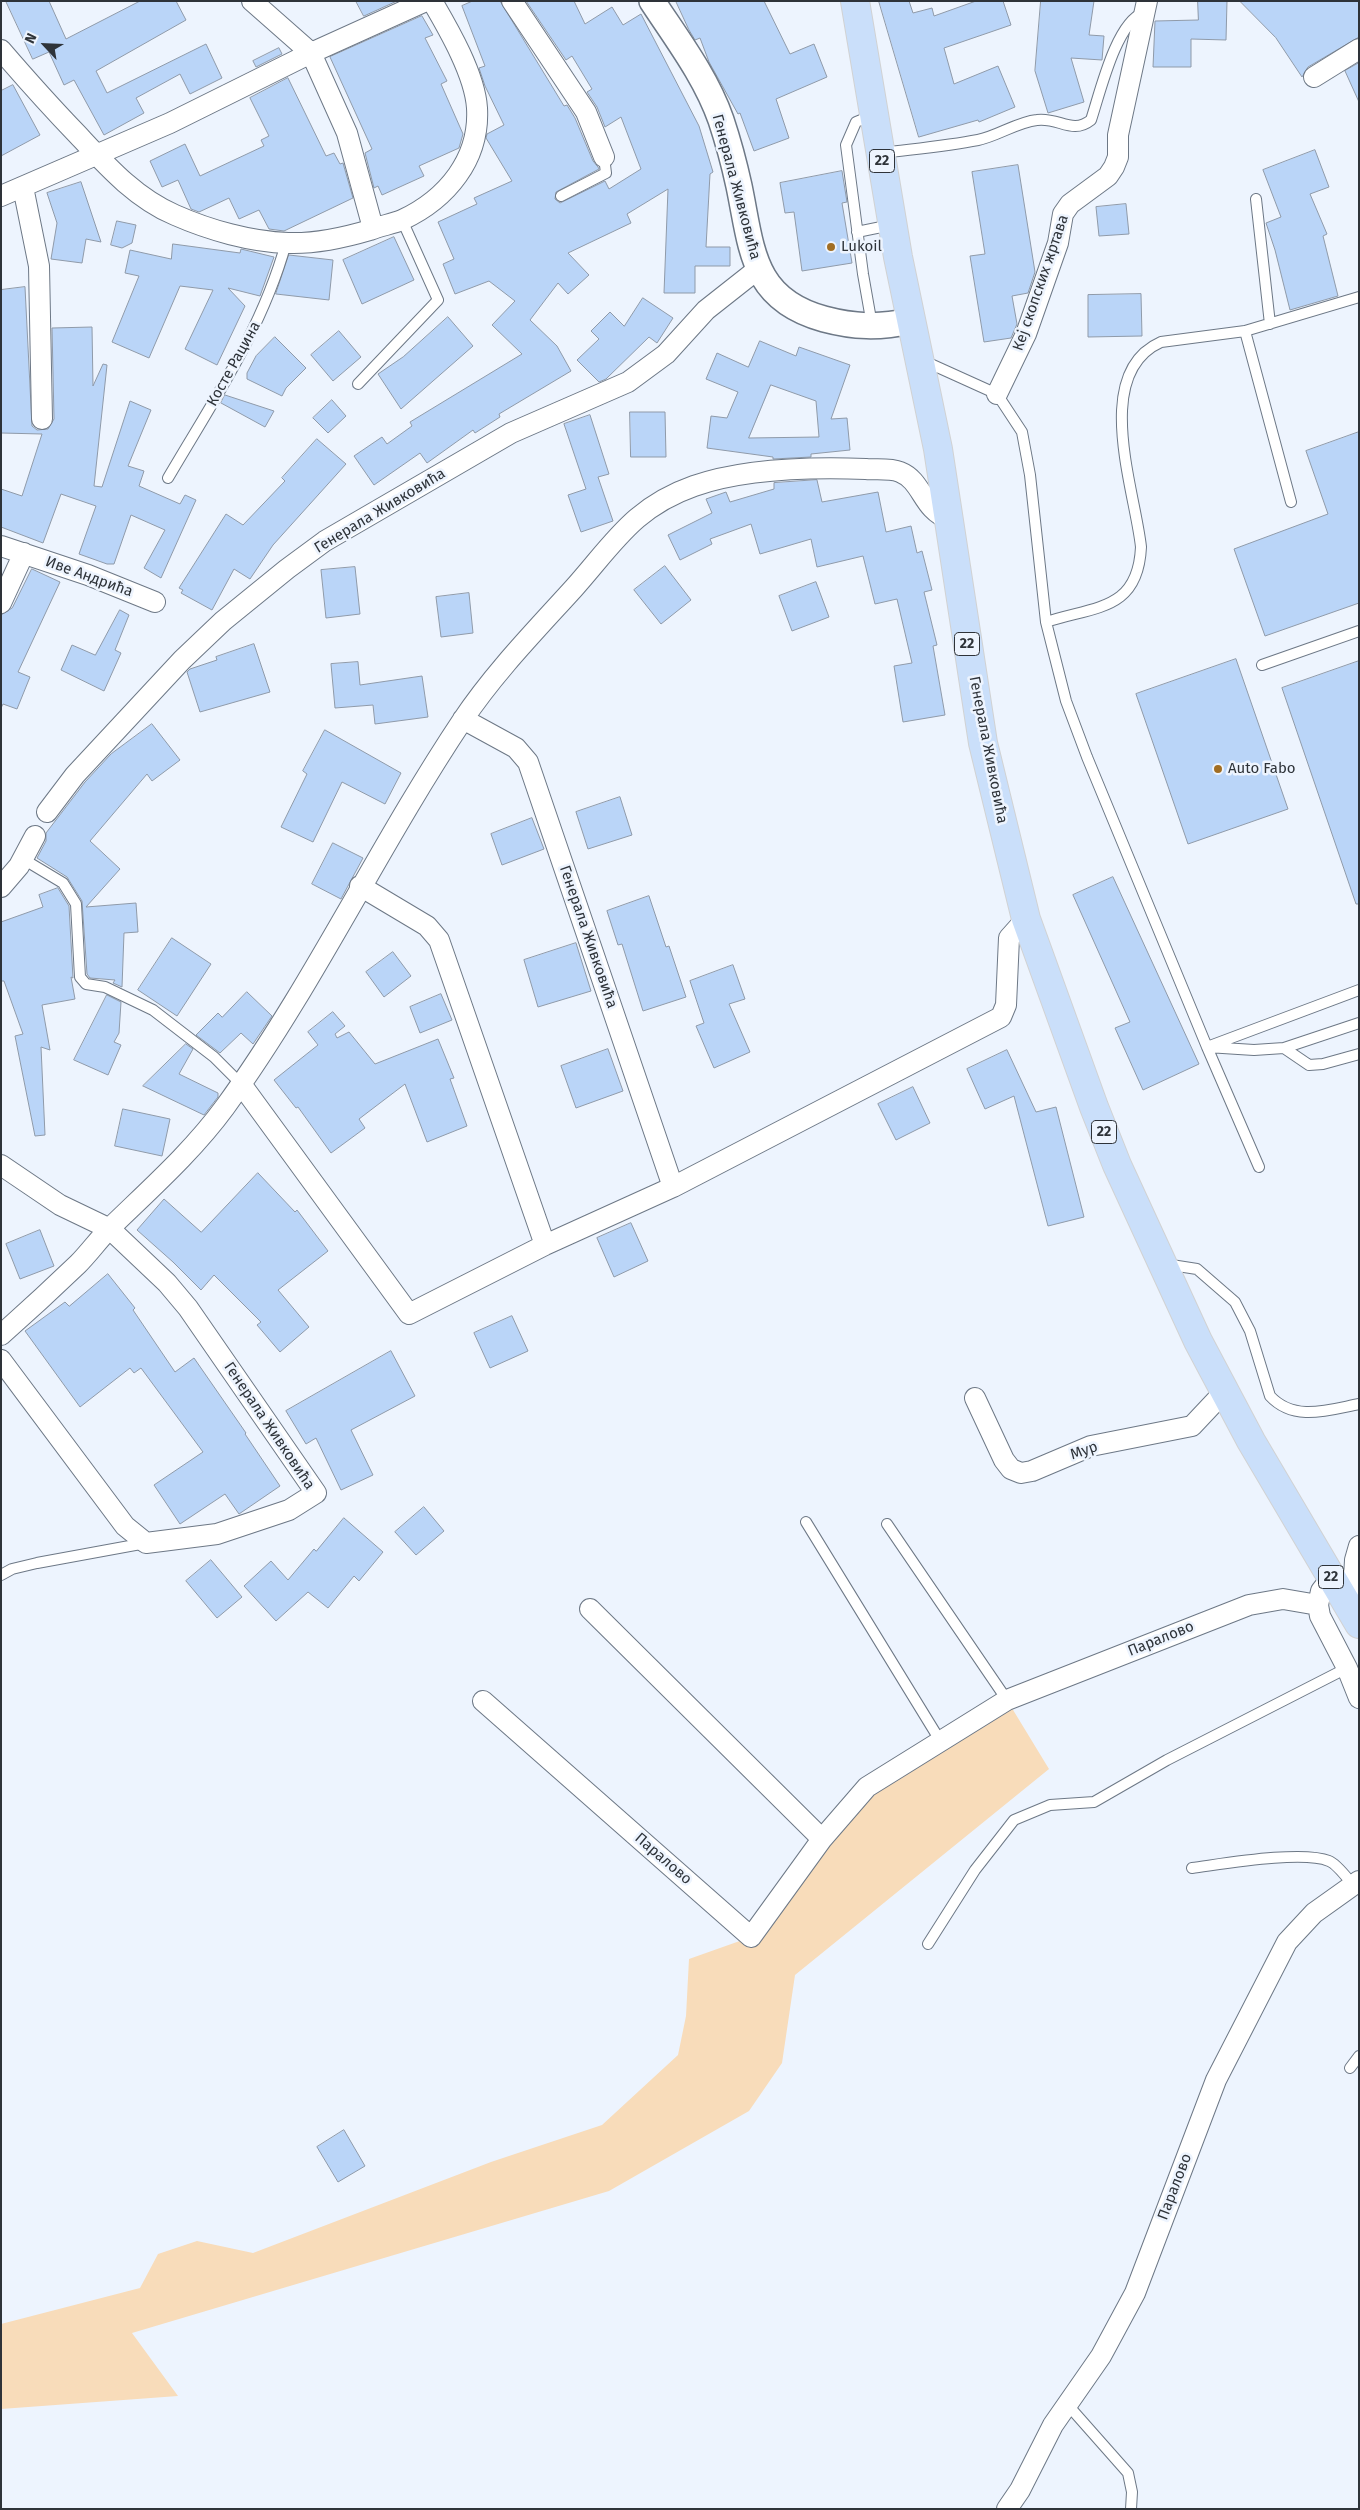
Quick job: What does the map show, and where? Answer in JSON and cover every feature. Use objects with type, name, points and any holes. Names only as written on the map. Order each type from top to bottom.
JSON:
[{"type":"main road","name":"22","points":[[855,1],[910,321]]},
{"type":"main road","name":"Генерала Живковића","points":[[910,321],[938,449],[983,743],[1026,920],[1090,1100],[1162,1264],[1224,1392]]},
{"type":"main road","name":"22","points":[[1224,1392],[1356,1619]]},
{"type":"street","points":[[252,1],[311,53],[347,133],[369,206],[373,228]]},
{"type":"street","points":[[1,196],[98,156],[170,123],[311,53],[426,1]]},
{"type":"street","points":[[1,50],[98,156],[130,187],[175,215],[236,234],[286,243],[323,241],[402,220],[438,195],[458,177],[471,152],[476,135],[477,108],[475,95],[460,56],[432,1]]},
{"type":"street","points":[[512,1],[586,112],[604,157]]},
{"type":"street","name":"Генерала Живковића","points":[[652,1],[702,79],[720,118],[732,159],[751,247],[758,269],[779,297],[798,311],[829,320],[883,327],[910,321]]},
{"type":"street","name":"Кеј скопских жртава","points":[[997,394],[1026,334],[1058,243],[1063,214],[1070,204],[1108,176],[1114,167],[1118,156],[1118,135],[1145,7]]},
{"type":"street","points":[[1314,77],[1359,49]]},
{"type":"street","points":[[23,187],[40,266],[42,419]]},
{"type":"street","name":"Генерала Живковића","points":[[47,812],[75,774],[216,619],[325,541],[510,433],[628,382],[666,354],[706,310],[758,269]]},
{"type":"street","points":[[1,1335],[79,1262],[189,1151],[241,1084],[311,975],[360,886],[463,719],[516,650],[592,567],[618,535],[647,509],[691,487],[732,476],[819,467],[888,469],[905,474],[932,510],[949,519]]},
{"type":"street","name":"Иве Андрића","points":[[1,546],[88,574],[155,602]]},
{"type":"street","points":[[1,603],[24,553]]},
{"type":"street","name":"Генерала Живковића","points":[[463,719],[516,748],[528,762],[674,1187]]},
{"type":"street","points":[[1,888],[23,858],[35,836]]},
{"type":"street","points":[[360,886],[427,926],[438,940],[545,1245]]},
{"type":"street","points":[[241,1084],[409,1314],[545,1245],[674,1187],[1001,1017],[1006,1005],[1009,938],[1026,920]]},
{"type":"street","name":"Генерала Живковића","points":[[1,1165],[60,1205],[110,1229],[167,1283],[188,1308],[316,1493],[289,1510],[217,1534],[146,1543]]},
{"type":"street","points":[[1,1360],[125,1526],[146,1543]]},
{"type":"street","name":"Мур","points":[[975,1398],[1004,1460],[1011,1469],[1021,1473],[1032,1471],[1091,1446],[1192,1426],[1224,1392]]},
{"type":"street","points":[[1356,1619],[1355,1560],[1359,1546]]},
{"type":"street","points":[[1331,1578],[1322,1590],[1318,1605],[1320,1616],[1347,1668],[1359,1698]]},
{"type":"street","name":"Паралово","points":[[483,1701],[752,1937],[822,1839],[867,1787],[1007,1700],[1249,1604],[1283,1599],[1318,1605]]},
{"type":"street","points":[[590,1610],[822,1839]]},
{"type":"street","name":"Паралово","points":[[1007,2509],[1020,2490],[1053,2425],[1101,2356],[1135,2293],[1216,2080],[1287,1942],[1314,1912],[1356,1883]]},
{"type":"lane","name":"Кеј скопских жртава","points":[[881,153],[979,140],[1031,120],[1050,118],[1078,128],[1083,126],[1090,120],[1116,47],[1126,26],[1145,7]]},
{"type":"lane","points":[[872,326],[846,145],[856,122],[874,114]]},
{"type":"lane","points":[[561,196],[606,173],[604,157]]},
{"type":"lane","points":[[1256,199],[1270,324]]},
{"type":"lane","points":[[358,384],[438,300],[402,220]]},
{"type":"lane","points":[[858,232],[893,224]]},
{"type":"lane","name":"Косте Рацина","points":[[168,478],[252,336],[268,297],[286,243]]},
{"type":"lane","points":[[1046,622],[1118,599],[1129,591],[1136,580],[1140,564],[1141,547],[1122,433],[1122,411],[1129,376],[1137,359],[1148,348],[1161,342],[1245,331],[1359,297]]},
{"type":"lane","points":[[1245,331],[1291,502]]},
{"type":"lane","points":[[919,358],[997,394],[1022,432],[1030,475],[1046,622],[1074,726],[1207,1047],[1259,1167]]},
{"type":"lane","points":[[1262,665],[1359,631]]},
{"type":"lane","points":[[23,858],[63,883],[76,904],[80,977],[86,984],[105,987],[153,1010],[214,1057],[241,1084]]},
{"type":"lane","points":[[1207,1047],[1359,990]]},
{"type":"lane","points":[[1207,1047],[1254,1050],[1284,1048],[1359,1023]]},
{"type":"lane","points":[[1284,1048],[1309,1065],[1323,1064],[1359,1054]]},
{"type":"lane","points":[[1162,1264],[1197,1269],[1235,1302],[1250,1331],[1270,1396],[1275,1402],[1284,1408],[1301,1413],[1359,1404]]},
{"type":"lane","points":[[806,1522],[940,1742]]},
{"type":"lane","points":[[887,1524],[1007,1700]]},
{"type":"lane","points":[[1,1575],[12,1569],[37,1563],[146,1543]]},
{"type":"lane","points":[[928,1944],[975,1870],[1014,1820],[1050,1805],[1094,1802],[1167,1760],[1347,1668]]},
{"type":"lane","points":[[1192,1868],[1276,1858],[1315,1858],[1330,1861],[1356,1883]]},
{"type":"lane","points":[[1350,2068],[1359,2056]]},
{"type":"lane","points":[[1067,2404],[1128,2473],[1132,2492],[1131,2509]]},
{"type":"shaded area","points":[[1007,1700],[1049,1769],[795,1975],[782,2063],[749,2111],[609,2191],[132,2333],[178,2396],[1,2409],[1,2324],[140,2288],[158,2254],[197,2241],[253,2253],[491,2162],[602,2125],[678,2055],[686,2016],[689,1959],[751,1937],[867,1787]]},
{"type":"building","points":[[6,1],[49,1],[66,39],[140,1],[176,1],[186,20],[96,71],[107,93],[206,44],[222,78],[190,94],[180,74],[136,98],[144,113],[104,135],[74,80],[64,85],[49,52],[33,59]]},
{"type":"building","points":[[356,1],[397,1],[364,16]]},
{"type":"building","points":[[473,1],[500,1],[564,106],[567,105],[575,118],[593,161],[599,169],[556,192],[555,199],[560,203],[605,181],[609,189],[641,169],[621,117],[605,127],[597,107],[587,92],[592,89],[572,56],[566,60],[526,1],[574,1],[585,24],[612,7],[623,25],[641,14],[699,126],[713,172],[710,174],[706,247],[730,247],[730,266],[695,266],[695,293],[664,293],[668,189],[627,214],[631,223],[568,253],[589,275],[568,294],[558,283],[530,320],[557,346],[571,371],[499,414],[500,417],[475,433],[473,430],[427,463],[420,453],[374,485],[354,456],[382,437],[387,444],[412,426],[410,422],[522,354],[492,325],[515,301],[489,281],[455,294],[443,264],[454,259],[438,222],[477,204],[474,198],[512,181],[486,138],[487,134],[504,125],[485,86],[479,68],[485,66],[462,6]]},
{"type":"building","points":[[676,1],[764,1],[790,54],[814,44],[827,77],[776,99],[789,138],[754,151],[740,113],[738,114],[709,62],[700,38],[695,40],[689,30]]},
{"type":"building","points":[[879,1],[909,1],[913,13],[932,8],[934,16],[976,1],[1003,1],[1011,25],[944,48],[954,84],[998,66],[1015,107],[979,122],[978,120],[919,137]]},
{"type":"building","points":[[1041,1],[1094,1],[1089,35],[1104,36],[1102,60],[1071,58],[1084,102],[1048,113],[1035,71]]},
{"type":"building","points":[[1198,1],[1227,1],[1226,40],[1191,39],[1191,67],[1153,67],[1155,21],[1198,20]]},
{"type":"building","points":[[1240,1],[1359,1],[1359,37],[1308,67],[1302,77],[1276,38]]},
{"type":"building","points":[[422,16],[433,35],[425,38],[447,81],[441,84],[463,134],[459,148],[419,166],[424,176],[382,195],[378,186],[374,188],[365,153],[372,149],[330,57]]},
{"type":"building","points":[[279,48],[282,54],[256,67],[253,61]]},
{"type":"building","points":[[1359,63],[1359,102],[1345,71]]},
{"type":"building","points":[[288,78],[326,156],[334,153],[340,164],[343,163],[353,198],[284,231],[269,229],[259,210],[239,219],[229,198],[199,212],[191,209],[178,180],[162,187],[150,161],[185,144],[200,176],[264,146],[261,140],[269,136],[250,98]]},
{"type":"building","points":[[13,85],[40,135],[1,156],[1,91]]},
{"type":"building","points":[[1315,150],[1329,187],[1310,194],[1327,234],[1323,236],[1338,296],[1290,310],[1266,223],[1281,217],[1263,170]]},
{"type":"building","points":[[1018,165],[1035,272],[1028,293],[1012,296],[1017,324],[1011,338],[984,342],[970,256],[985,254],[972,172]]},
{"type":"building","points":[[842,171],[847,202],[842,203],[852,263],[802,271],[794,212],[785,213],[780,183]]},
{"type":"building","points":[[81,182],[101,242],[86,239],[82,263],[51,259],[57,223],[47,193]]},
{"type":"building","points":[[1126,204],[1129,234],[1099,236],[1096,207]]},
{"type":"building","points":[[117,221],[136,225],[132,243],[122,248],[111,245]]},
{"type":"building","points":[[394,237],[414,280],[362,304],[343,260]]},
{"type":"building","points":[[173,244],[240,253],[241,249],[274,257],[260,296],[228,288],[245,306],[217,365],[185,349],[213,290],[180,286],[149,358],[112,342],[139,276],[125,273],[130,250],[171,259]]},
{"type":"building","points":[[289,255],[333,260],[329,300],[276,294]]},
{"type":"building","points":[[25,287],[32,426],[37,430],[48,429],[54,419],[52,328],[92,327],[93,386],[103,364],[107,365],[94,486],[102,487],[130,401],[151,410],[128,466],[144,471],[139,486],[180,504],[185,495],[196,500],[161,578],[144,568],[165,530],[131,515],[114,564],[107,564],[79,554],[96,506],[61,494],[43,543],[1,527],[1,489],[22,496],[42,434],[1,433],[1,290]]},
{"type":"building","points":[[1141,294],[1142,336],[1088,337],[1088,295]]},
{"type":"building","points":[[643,298],[673,318],[657,343],[649,337],[606,379],[599,382],[577,360],[599,339],[591,331],[610,312],[624,326]]},
{"type":"building","points":[[448,317],[473,346],[401,409],[378,374],[403,357]]},
{"type":"building","points":[[339,331],[361,357],[333,381],[311,355]]},
{"type":"building","points":[[275,337],[306,368],[286,388],[282,396],[247,379],[247,373],[256,356]]},
{"type":"building","points":[[760,341],[796,356],[799,347],[850,365],[831,419],[847,418],[850,450],[811,454],[811,457],[773,459],[773,457],[707,448],[711,416],[727,418],[738,392],[706,379],[717,353],[748,367]],"holes":[[[771,385],[816,401],[819,437],[749,438]]]},
{"type":"building","points":[[225,395],[274,411],[265,427],[221,403]]},
{"type":"building","points":[[332,400],[346,416],[328,433],[313,418]]},
{"type":"building","points":[[630,412],[665,412],[666,457],[631,457]]},
{"type":"building","points":[[590,415],[609,474],[598,477],[613,521],[581,532],[568,495],[586,489],[564,424]]},
{"type":"building","points":[[1359,432],[1359,603],[1265,636],[1234,549],[1328,514],[1306,451]]},
{"type":"building","points":[[317,439],[346,464],[273,545],[250,579],[234,569],[212,610],[181,593],[183,590],[179,588],[226,514],[243,525],[285,481],[282,478]]},
{"type":"building","points":[[817,480],[822,502],[878,492],[886,532],[911,526],[917,553],[922,551],[932,590],[924,592],[937,645],[933,646],[945,715],[903,722],[894,666],[912,663],[897,599],[875,604],[863,556],[817,567],[811,539],[760,554],[751,524],[710,539],[712,544],[680,560],[668,535],[712,513],[706,499],[726,492],[730,502],[774,489],[774,483]]},
{"type":"building","points":[[665,566],[691,600],[661,624],[634,590]]},
{"type":"building","points":[[355,567],[360,614],[326,618],[321,570]]},
{"type":"building","points":[[32,569],[60,582],[18,672],[30,677],[17,709],[3,704],[1,708],[1,615],[12,608]]},
{"type":"building","points":[[816,582],[829,617],[792,631],[779,596]]},
{"type":"building","points":[[469,593],[473,633],[441,637],[436,597]]},
{"type":"building","points":[[120,610],[129,615],[115,650],[121,653],[104,691],[61,670],[72,645],[95,655]]},
{"type":"building","points":[[254,644],[270,692],[200,712],[187,672],[190,669],[217,660],[216,657]]},
{"type":"building","name":"Auto Fabo","points":[[1236,659],[1288,809],[1188,844],[1136,694]]},
{"type":"building","points":[[1359,661],[1359,904],[1356,904],[1282,688]]},
{"type":"building","points":[[358,662],[360,685],[422,676],[428,717],[375,724],[373,705],[335,708],[331,664]]},
{"type":"building","points":[[152,724],[180,760],[152,781],[147,774],[90,841],[120,869],[86,907],[136,903],[138,932],[124,933],[122,987],[113,983],[115,980],[90,978],[87,974],[82,901],[67,877],[37,858],[46,841],[46,833],[85,782],[111,754]]},
{"type":"building","points":[[325,730],[401,773],[385,804],[342,782],[313,842],[281,827],[307,774],[303,771]]},
{"type":"building","points":[[620,797],[632,835],[588,849],[576,812]]},
{"type":"building","points":[[532,818],[544,849],[502,865],[491,834]]},
{"type":"building","points":[[333,843],[363,858],[341,899],[312,884]]},
{"type":"building","points":[[1113,877],[1199,1064],[1143,1090],[1115,1028],[1130,1022],[1073,895]]},
{"type":"building","points":[[58,888],[69,906],[73,978],[71,977],[75,999],[42,1005],[50,1050],[41,1047],[45,1135],[35,1136],[15,1036],[23,1034],[4,981],[1,981],[1,922],[43,907],[39,895]]},
{"type":"building","points":[[649,896],[666,947],[669,946],[686,997],[643,1011],[622,944],[618,945],[607,911]]},
{"type":"building","points":[[172,938],[211,964],[177,1016],[138,990]]},
{"type":"building","points":[[576,943],[591,991],[538,1007],[524,960]]},
{"type":"building","points":[[393,952],[411,976],[384,997],[366,972]]},
{"type":"building","points":[[733,965],[745,999],[729,1004],[750,1052],[714,1068],[696,1026],[704,1023],[690,981]]},
{"type":"building","points":[[247,992],[272,1016],[253,1044],[241,1033],[220,1053],[196,1035],[218,1013],[222,1017]]},
{"type":"building","points":[[441,994],[452,1020],[420,1033],[410,1007]]},
{"type":"building","points":[[107,995],[121,1002],[119,1033],[114,1042],[121,1045],[108,1075],[74,1060]]},
{"type":"building","points":[[333,1012],[345,1026],[335,1034],[337,1038],[349,1032],[375,1064],[438,1039],[454,1078],[450,1079],[467,1126],[427,1142],[405,1084],[359,1119],[365,1128],[331,1153],[298,1107],[296,1108],[274,1080],[318,1045],[308,1032]]},
{"type":"building","points":[[186,1044],[193,1049],[179,1074],[218,1093],[218,1097],[204,1115],[143,1086]]},
{"type":"building","points":[[608,1049],[623,1091],[576,1108],[561,1066]]},
{"type":"building","points":[[1007,1050],[1036,1112],[1056,1107],[1084,1217],[1048,1226],[1014,1096],[985,1109],[967,1069]]},
{"type":"building","points":[[913,1087],[930,1123],[896,1140],[878,1104]]},
{"type":"building","points":[[123,1109],[170,1119],[162,1156],[115,1146]]},
{"type":"building","points":[[258,1173],[295,1212],[297,1210],[328,1251],[278,1290],[309,1327],[280,1352],[257,1325],[261,1322],[214,1275],[201,1290],[137,1230],[164,1199],[201,1232]]},
{"type":"building","points":[[631,1223],[648,1261],[614,1277],[597,1238]]},
{"type":"building","points":[[40,1230],[54,1266],[20,1279],[6,1244]]},
{"type":"building","points":[[108,1274],[135,1308],[133,1310],[175,1372],[194,1358],[280,1486],[239,1514],[225,1494],[180,1524],[154,1485],[203,1452],[141,1368],[134,1373],[130,1368],[80,1407],[25,1331],[65,1302],[69,1306]]},
{"type":"building","points":[[512,1316],[528,1351],[490,1368],[474,1333]]},
{"type":"building","points":[[391,1351],[415,1396],[351,1430],[373,1475],[341,1490],[316,1438],[306,1444],[286,1411]]},
{"type":"building","points":[[424,1507],[444,1531],[416,1555],[395,1532]]},
{"type":"building","points":[[344,1518],[383,1552],[359,1581],[354,1576],[328,1608],[308,1592],[276,1621],[244,1586],[271,1561],[288,1580]]},
{"type":"building","points":[[211,1560],[242,1597],[217,1618],[186,1581]]},
{"type":"building","points":[[344,2130],[365,2166],[338,2182],[317,2147]]},
{"type":"place","name":"Lukoil","points":[[831,247]]},
{"type":"place","name":"Auto Fabo","points":[[1218,769]]}]
